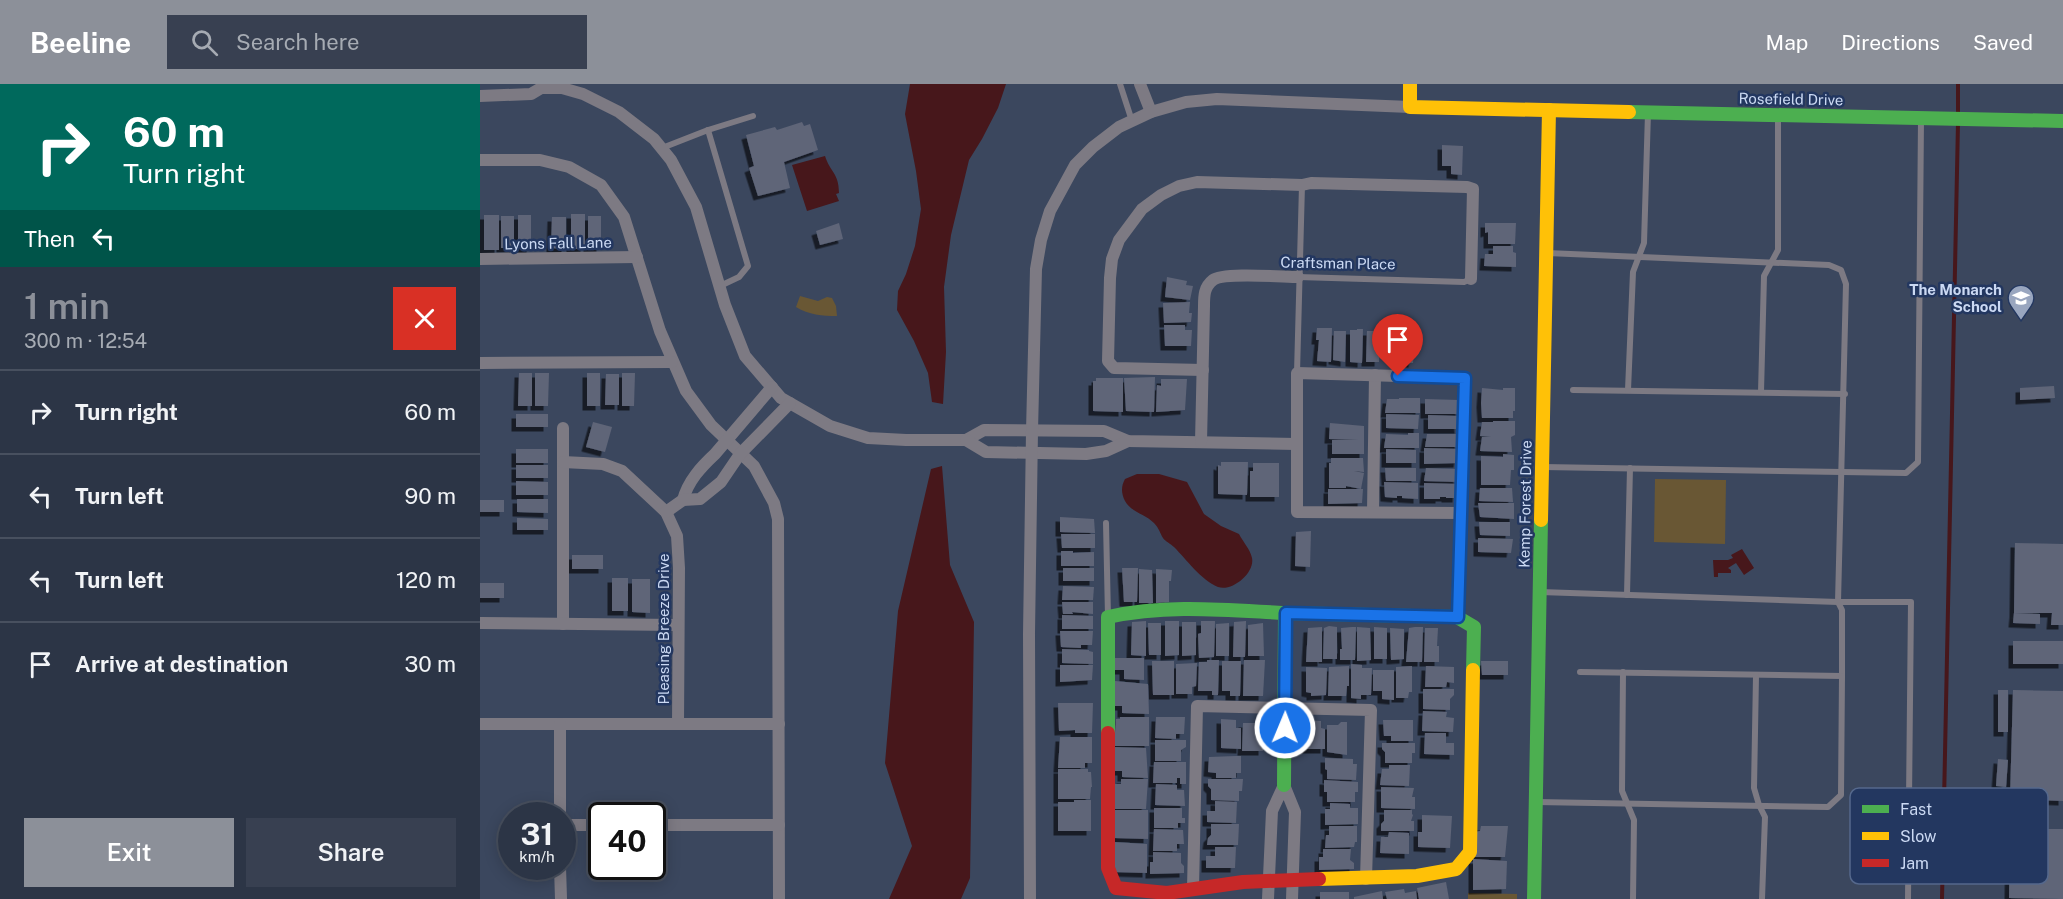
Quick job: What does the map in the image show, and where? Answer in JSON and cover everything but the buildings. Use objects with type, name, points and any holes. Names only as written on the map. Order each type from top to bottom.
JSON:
[{"type":"street","points":[[1140,84],[1151,112]]},
{"type":"street","points":[[1030,899],[1029,633],[1036,269],[1041,240],[1050,211],[1075,165],[1110,133],[1151,112],[1186,102],[1217,99],[1410,107],[1410,84]]},
{"type":"street","points":[[480,96],[531,94],[538,86],[584,89],[654,139],[671,160],[696,207],[719,287],[745,356],[781,398],[830,426],[868,438],[906,440],[966,440],[984,430],[1104,431],[1128,441],[1296,444]]},
{"type":"street","name":"Rosefield Drive","points":[[1410,107],[2063,121]]},
{"type":"street","name":"Kemp Forest Drive","points":[[1534,899],[1549,110]]},
{"type":"street","points":[[480,160],[540,160],[568,167],[601,185],[624,217],[672,362],[686,391],[711,425],[753,466],[774,503],[778,519],[779,899]]},
{"type":"street","points":[[1201,442],[1203,370],[1114,368],[1108,362],[1112,259],[1119,240],[1142,209],[1161,195],[1179,186],[1213,181],[1302,185],[1311,183],[1467,187],[1473,189],[1470,279]]},
{"type":"street","name":"Lyons Fall Lane","points":[[480,259],[637,258]]},
{"type":"street","name":"Craftsman Place","points":[[1203,370],[1204,293],[1208,285],[1218,277],[1298,277]]},
{"type":"street","points":[[480,363],[672,362]]},
{"type":"street","points":[[1458,617],[1465,378],[1297,373],[1297,512],[1461,513]]},
{"type":"street","points":[[1373,512],[1375,375]]},
{"type":"street","points":[[683,500],[687,487],[704,464],[772,387]]},
{"type":"street","points":[[666,512],[683,500],[700,499],[721,482],[740,454],[790,403]]},
{"type":"street","points":[[748,415],[765,429]]},
{"type":"street","points":[[563,428],[563,624]]},
{"type":"street","points":[[966,440],[986,452],[1090,454],[1106,451],[1128,441]]},
{"type":"street","name":"Pleasing Breeze Drive","points":[[563,462],[603,464],[622,471],[666,512],[677,536],[680,568],[678,724]]},
{"type":"street","points":[[1196,610],[1286,613],[1458,617],[1474,627],[1470,852],[1456,868],[1417,876],[1243,882],[1167,893],[1116,888],[1108,868],[1108,617],[1133,611],[1196,610]]},
{"type":"street","points":[[1286,613],[1284,785],[1295,812],[1292,899]]},
{"type":"street","points":[[480,622],[678,626]]},
{"type":"street","points":[[1193,890],[1197,706],[1371,710],[1366,879]]},
{"type":"street","points":[[480,724],[778,724]]},
{"type":"street","points":[[560,724],[560,802]]},
{"type":"street","points":[[1268,899],[1272,811],[1284,785]]},
{"type":"street","points":[[666,825],[778,825]]},
{"type":"street","points":[[560,880],[561,899]]},
{"type":"lane","points":[[1120,84],[1132,121]]},
{"type":"lane","points":[[1628,390],[1633,272],[1644,243],[1648,112]]},
{"type":"lane","points":[[661,148],[753,116]]},
{"type":"lane","points":[[1761,392],[1764,276],[1778,250],[1778,116]]},
{"type":"lane","points":[[1542,467],[1906,473],[1918,462],[1921,118]]},
{"type":"lane","points":[[708,130],[748,266],[739,277],[719,287]]},
{"type":"lane","points":[[1297,373],[1302,185]]},
{"type":"lane","points":[[1535,802],[1828,807],[1841,795],[1842,610],[1838,602],[1846,284],[1841,270],[1829,265],[1546,253]]},
{"type":"lane","name":"Craftsman Place","points":[[1298,277],[1464,282],[1470,279]]},
{"type":"lane","points":[[1573,390],[1845,394]]},
{"type":"lane","points":[[1627,595],[1630,468]]},
{"type":"lane","points":[[1106,523],[1108,617]]},
{"type":"lane","points":[[1540,592],[1838,602],[1911,602],[1909,788]]},
{"type":"lane","points":[[1580,672],[1842,676]]},
{"type":"lane","points":[[1623,672],[1622,791],[1635,820],[1633,899]]},
{"type":"lane","points":[[1756,675],[1754,788],[1765,817],[1762,899]]},
{"type":"lane","points":[[1908,884],[1908,899]]},
{"type":"shaded area","points":[[910,84],[1006,84],[998,108],[969,160],[951,235],[944,287],[946,352],[943,404],[932,402],[928,373],[897,310],[898,291],[915,246],[921,209],[905,114]]},
{"type":"shaded area","points":[[825,156],[838,181],[839,193],[836,194],[839,201],[807,211],[792,165]]},
{"type":"shaded area","points":[[800,296],[818,301],[827,297],[832,298],[837,316],[826,316],[801,310],[796,307]]},
{"type":"shaded area","points":[[942,466],[950,565],[974,622],[970,878],[961,899],[889,899],[912,846],[885,763],[898,611],[931,469]]},
{"type":"shaded area","points":[[1137,474],[1159,474],[1187,482],[1204,514],[1221,526],[1239,534],[1252,558],[1250,570],[1246,575],[1236,584],[1224,588],[1212,584],[1200,574],[1164,539],[1154,523],[1131,508],[1125,501],[1122,490],[1125,479]]},
{"type":"shaded area","points":[[1655,479],[1726,480],[1725,544],[1654,542]]},
{"type":"shaded area","points":[[1742,549],[1754,568],[1744,575],[1736,563],[1728,568],[1731,573],[1718,573],[1718,577],[1714,577],[1713,560],[1728,560],[1733,558],[1731,555]]},
{"type":"shaded area","points":[[1468,893],[1517,894],[1517,899],[1468,899]]},
{"type":"waterway","points":[[1958,84],[1958,115]]},
{"type":"waterway","points":[[1944,788],[1958,123]]},
{"type":"waterway","points":[[1942,884],[1942,899]]},
{"type":"traffic: fast","points":[[1629,112],[2063,121]]},
{"type":"traffic: fast","points":[[1534,899],[1541,520]]},
{"type":"traffic: fast","points":[[1108,733],[1108,617],[1174,609],[1285,613]]},
{"type":"traffic: fast","points":[[1284,785],[1285,613],[1457,617],[1474,627],[1473,670]]},
{"type":"traffic: slow","points":[[1410,84],[1410,107],[1629,112]]},
{"type":"traffic: slow","points":[[1541,520],[1549,110]]},
{"type":"traffic: slow","points":[[1319,879],[1417,876],[1456,869],[1470,852],[1473,670]]},
{"type":"traffic: jam","points":[[1108,733],[1108,868],[1116,888],[1167,893],[1243,882],[1319,879]]},
{"type":"place","name":"The Monarch School","points":[[2021,321]]},
{"type":"route","points":[[1285,728],[1286,613],[1458,617],[1465,378],[1398,376]]}]
